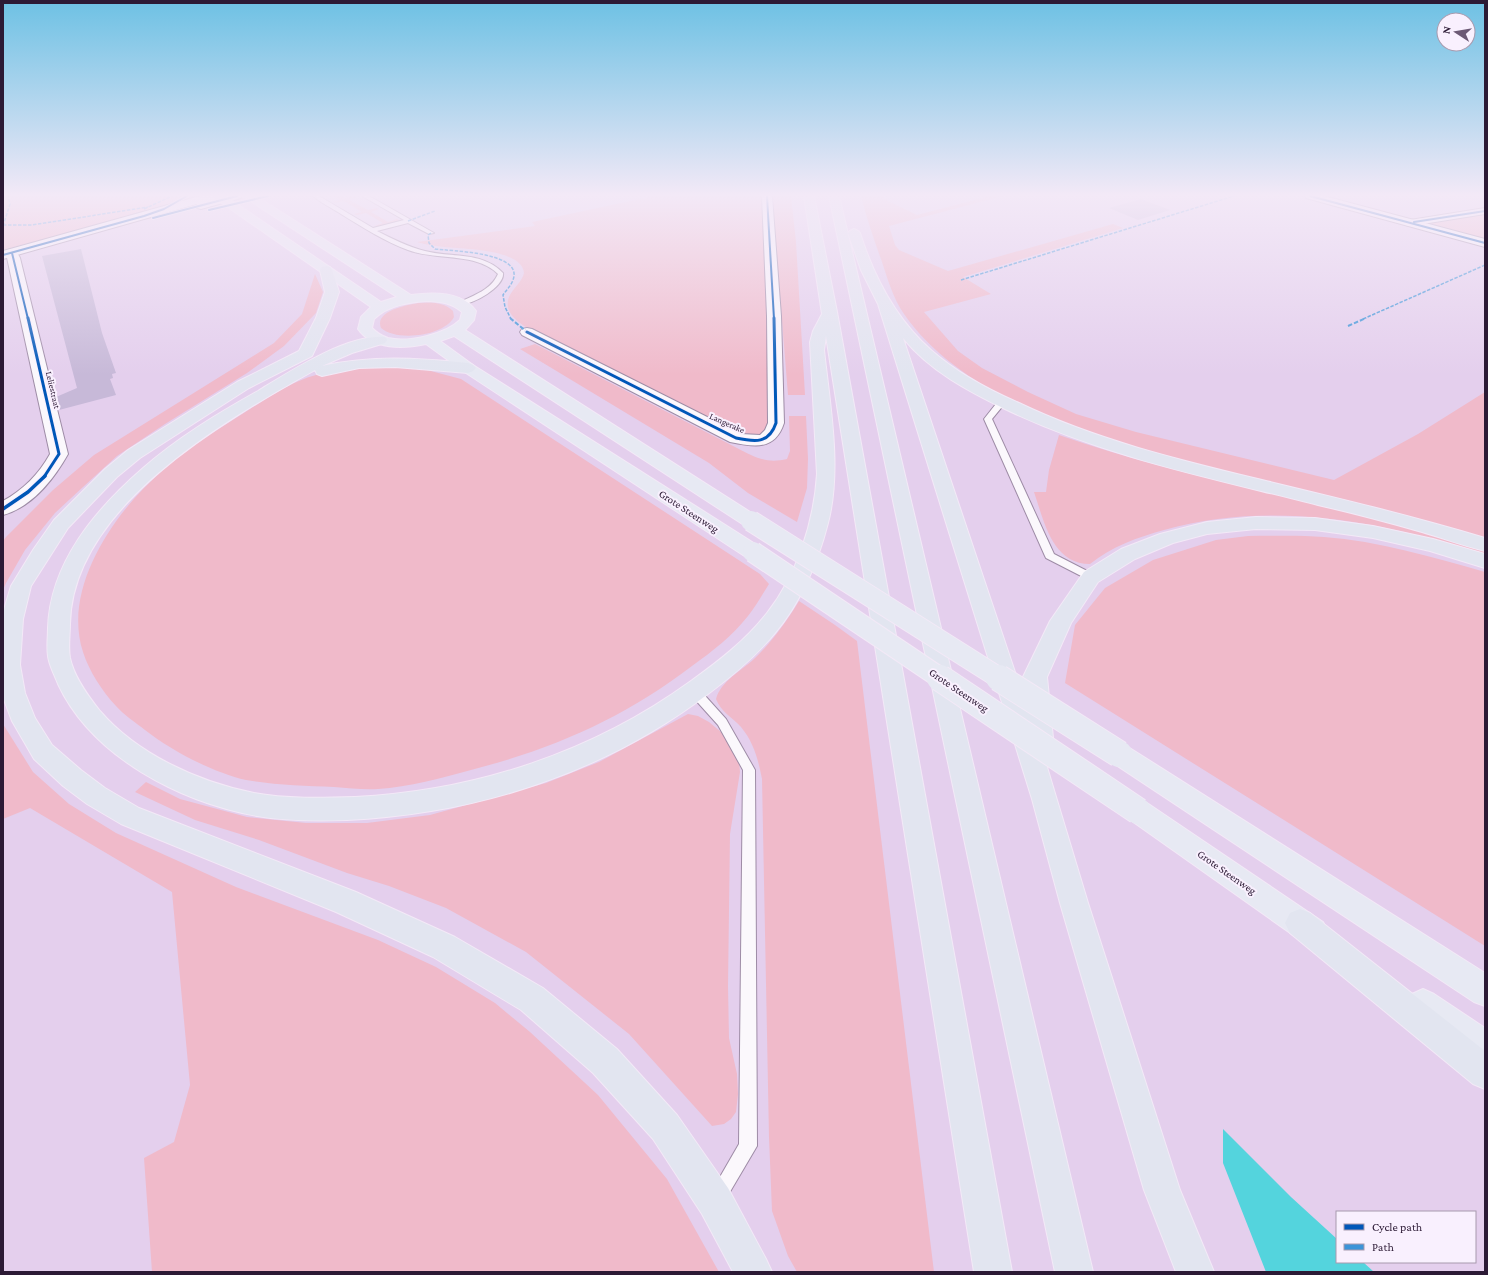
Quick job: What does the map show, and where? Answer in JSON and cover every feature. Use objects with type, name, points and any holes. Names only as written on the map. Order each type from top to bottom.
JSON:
[{"type":"highway","points":[[304,256],[381,308]]},
{"type":"highway","points":[[340,256],[408,299]]},
{"type":"highway","points":[[820,256],[993,1272]]},
{"type":"highway","points":[[847,256],[1074,1272]]},
{"type":"highway","points":[[862,256],[872,281],[885,304],[915,342],[939,364],[976,388],[1002,402],[1069,433],[1123,450],[1195,470],[1414,523],[1485,545]]},
{"type":"highway","points":[[305,354],[323,318],[332,292],[326,270]]},
{"type":"highway","points":[[365,329],[367,318],[381,308],[408,299],[429,297],[448,298],[462,303],[469,311],[467,320],[456,330],[429,340],[395,342],[380,340],[367,342],[315,362],[192,438],[158,463],[127,492],[103,518],[84,545],[70,572],[60,608],[58,627],[59,658],[70,687],[90,718],[116,743],[148,764],[195,787],[253,804],[308,809],[372,809],[430,801],[484,789],[539,772],[587,753],[646,724],[695,692],[731,663],[759,637],[776,617],[788,599],[802,569],[816,530],[822,505],[826,477],[817,340],[830,312]]},
{"type":"highway","points":[[885,304],[1045,799],[1074,903],[1187,1272]]},
{"type":"highway","points":[[365,329],[305,354],[243,385],[134,454],[111,473],[61,524],[21,586],[12,619],[8,665],[13,693],[24,720],[43,752],[72,778],[96,796],[130,816],[346,902],[444,947],[532,999],[605,1060],[665,1127],[715,1201],[754,1272]]},
{"type":"highway","points":[[365,329],[370,335],[380,340]]},
{"type":"highway","points":[[456,330],[751,521],[1119,754],[1485,991]]},
{"type":"highway","name":"Grote Steenweg","points":[[429,340],[468,368],[753,552],[1138,811],[1300,923],[1485,1046]]},
{"type":"highway","points":[[286,380],[328,369],[361,363],[396,361],[468,368]]},
{"type":"highway","points":[[1045,799],[1035,677],[1061,621],[1090,577],[1128,554],[1167,538],[1207,528],[1256,524],[1315,524],[1373,532],[1433,546],[1485,561]]},
{"type":"highway","points":[[1300,923],[1485,1072]]},
{"type":"highway","points":[[1162,1190],[1195,1272]]},
{"type":"street","name":"Leliestraat","points":[[3,509],[40,483],[51,470],[59,454],[14,258],[10,256]]},
{"type":"street","name":"Langerake","points":[[527,332],[736,438],[750,441],[768,438],[774,432],[776,423],[774,316],[770,256]]},
{"type":"lane","points":[[438,256],[481,260],[498,270],[501,274],[499,281],[495,286],[488,291],[462,303]]},
{"type":"lane","points":[[1002,402],[988,419],[1050,556],[1090,577]]},
{"type":"lane","points":[[695,692],[722,722],[749,770],[748,1146],[715,1201]]},
{"type":"shaded area","points":[[504,256],[766,256],[770,421],[766,431],[758,435],[741,433],[543,337],[518,322],[509,311],[508,304],[509,297],[524,273],[521,265],[513,259]]},
{"type":"shaded area","points":[[777,256],[797,256],[805,395],[788,395]]},
{"type":"shaded area","points":[[880,256],[912,256],[948,271],[1002,256],[1033,256],[963,277],[991,294],[924,312],[958,351],[982,368],[1028,392],[1076,414],[1136,432],[1334,480],[1418,434],[1485,392],[1485,539],[1386,511],[1132,447],[1078,429],[1026,408],[978,382],[937,351],[904,314],[889,282]]},
{"type":"shaded area","points":[[315,274],[323,292],[316,313],[284,346],[247,373],[117,456],[55,513],[25,550],[3,590],[3,541],[6,537],[53,490],[94,455],[274,343],[302,314]]},
{"type":"shaded area","points":[[418,303],[441,304],[453,311],[454,317],[449,324],[441,329],[420,335],[398,335],[381,328],[380,322],[382,317],[387,313],[400,307]]},
{"type":"shaded area","points":[[535,344],[761,459],[773,461],[787,459],[790,451],[789,416],[806,416],[808,459],[807,488],[797,522],[748,493],[709,463],[520,349]]},
{"type":"shaded area","points":[[379,365],[412,366],[461,379],[760,574],[769,584],[751,612],[722,643],[666,685],[587,730],[559,742],[501,762],[413,784],[390,788],[367,789],[290,785],[246,780],[220,772],[180,753],[155,738],[119,709],[101,687],[92,673],[83,652],[79,630],[79,608],[84,585],[92,563],[115,522],[129,504],[156,476],[194,446],[280,391],[308,377],[328,372]]},
{"type":"shaded area","points":[[1059,435],[1135,459],[1398,524],[1485,551],[1485,555],[1446,543],[1366,524],[1326,518],[1244,516],[1204,521],[1164,530],[1135,539],[1107,552],[1090,564],[1077,562],[1067,557],[1058,549],[1046,528],[1034,492],[1046,492],[1049,470]]},
{"type":"shaded area","points":[[1248,536],[1315,536],[1365,542],[1405,550],[1485,572],[1485,946],[1065,683],[1075,625],[1105,588],[1153,560],[1216,540]]},
{"type":"shaded area","points":[[799,601],[857,641],[934,1272],[797,1272],[788,1256],[772,1211],[769,1137],[762,779],[757,758],[749,739],[741,727],[718,704],[716,699],[722,687],[754,659],[773,639]]},
{"type":"shaded area","points":[[688,714],[698,716],[709,722],[732,743],[739,760],[740,772],[730,834],[728,986],[729,1038],[737,1074],[738,1094],[736,1112],[731,1119],[724,1124],[712,1126],[629,1034],[526,952],[446,908],[259,840],[195,820],[135,792],[146,782],[180,799],[247,817],[306,823],[367,823],[430,815],[546,783],[599,762]]},
{"type":"shaded area","points":[[3,724],[33,772],[69,804],[116,833],[236,887],[378,940],[436,967],[495,1003],[530,1032],[598,1095],[667,1179],[719,1272],[152,1272],[144,1158],[174,1142],[190,1085],[172,892],[30,808],[3,819]]},
{"type":"shaded area","points":[[1223,1129],[1291,1197],[1336,1238],[1336,1263],[1364,1263],[1374,1272],[1266,1272],[1223,1163]]},
{"type":"building","points":[[42,256],[83,256],[102,333],[116,373],[112,374],[113,378],[110,379],[116,395],[59,410],[56,397],[77,388]]},
{"type":"marked path","points":[[486,256],[503,260],[510,266],[514,273],[512,282],[503,295],[503,302],[509,317],[527,332]]},
{"type":"marked path","points":[[961,280],[1041,256]]},
{"type":"marked path","points":[[1348,326],[1485,265]]},
{"type":"cycle path","points":[[3,509],[36,486],[59,454],[13,256]]},
{"type":"cycle path","points":[[527,332],[736,438],[755,441],[761,440],[770,435],[774,430],[776,423],[774,316],[770,256]]}]
